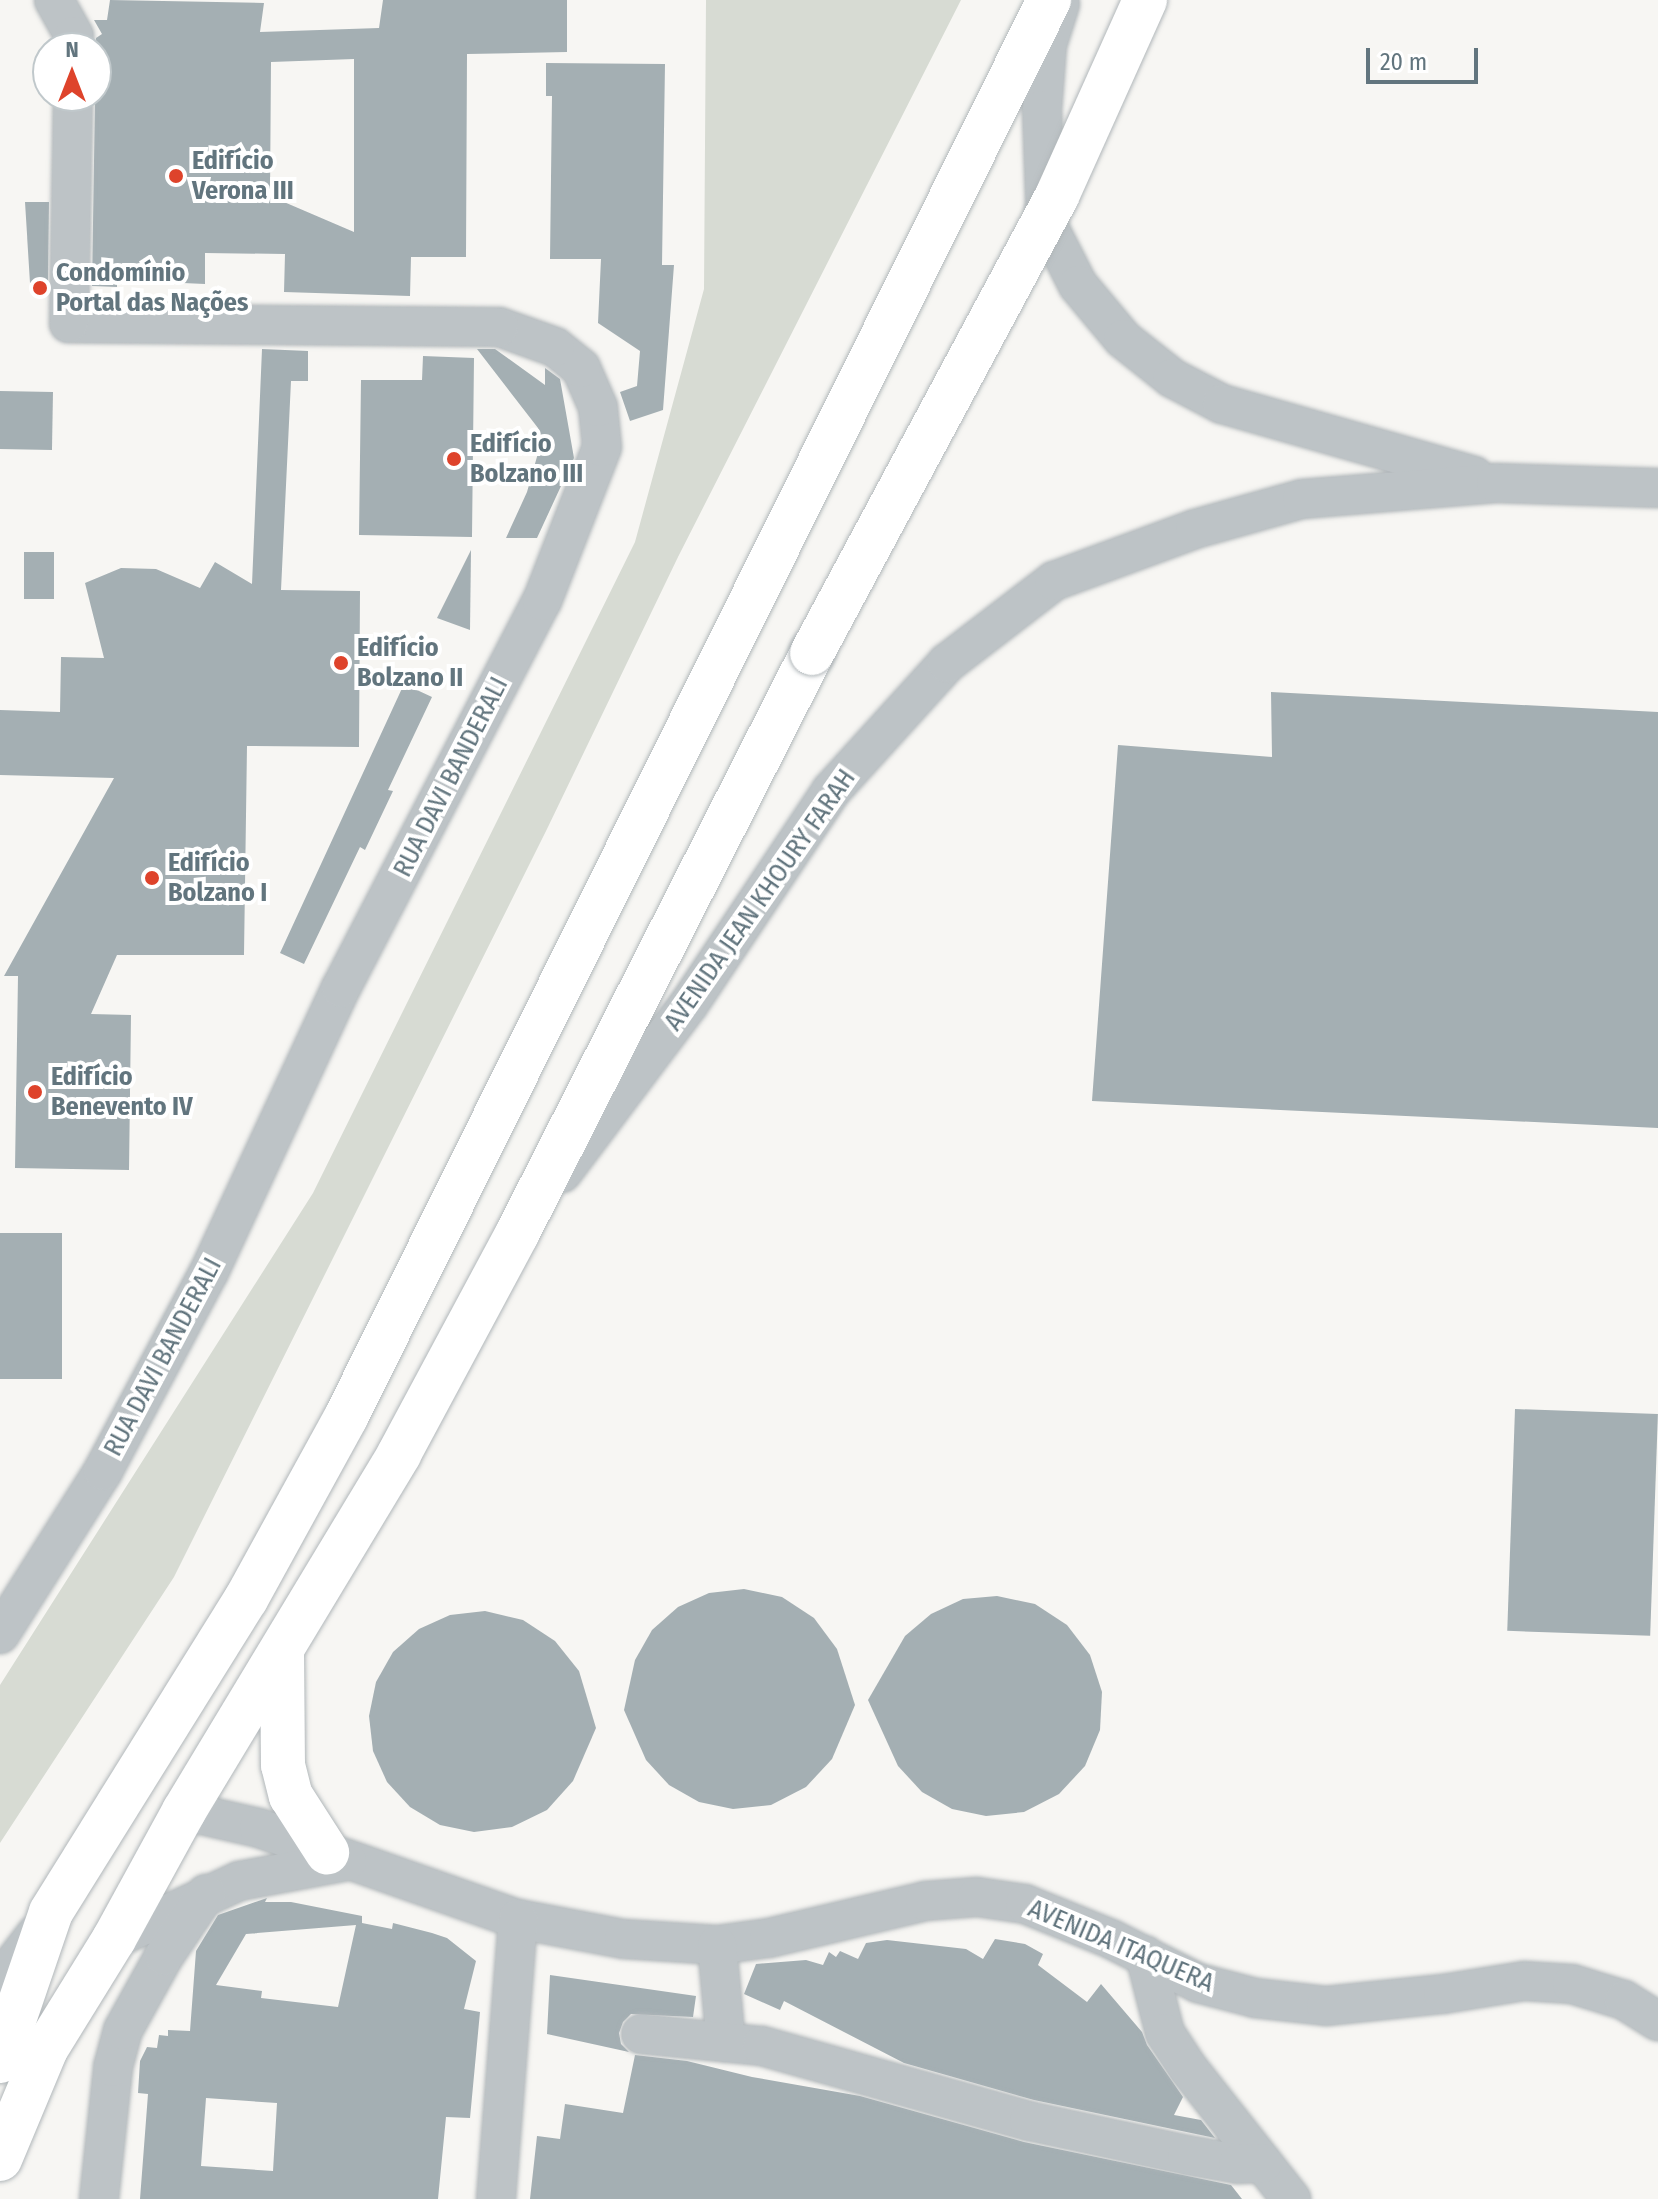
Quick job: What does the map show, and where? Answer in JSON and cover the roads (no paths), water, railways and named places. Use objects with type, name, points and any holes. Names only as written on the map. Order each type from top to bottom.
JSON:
[{"type":"main road","points":[[0,2058],[51,1912],[246,1599],[346,1417],[1049,0]]},
{"type":"main road","points":[[0,2159],[46,2049],[114,1939],[184,1811],[399,1454],[517,1234],[812,653],[1057,196],[1145,0]]},
{"type":"main road","points":[[283,1647],[280,1733],[283,1765],[291,1796],[338,1857]]},
{"type":"main road","points":[[90,1845],[127,1825],[184,1811]]},
{"type":"main road","points":[[0,2058],[46,2049]]},
{"type":"street","points":[[54,0],[72,32]]},
{"type":"street","name":"AVENIDA JEAN KHOURY FARAH","points":[[1061,0],[1047,45],[1042,110],[1046,222],[1078,285],[1123,339],[1172,378],[1222,404],[1496,483]]},
{"type":"street","name":"RUA DAVI BANDERALI","points":[[0,1634],[103,1471],[209,1272],[341,988],[542,601],[602,447],[598,407],[581,368],[555,347],[499,327],[69,323],[73,112]]},
{"type":"street","name":"AVENIDA JEAN KHOURY FARAH","points":[[517,1234],[689,1004],[831,791],[947,663],[1054,581],[1195,529],[1302,499],[1496,483],[1658,488]]},
{"type":"street","name":"AVENIDA ITAQUERA","points":[[184,1811],[259,1828],[518,1919],[624,1939],[717,1945],[769,1938],[925,1901],[977,1897],[1025,1904],[1145,1955],[1198,1983],[1255,1998],[1326,2006],[1443,1994],[1524,1981],[1572,1984],[1624,2000],[1658,2021]]},
{"type":"street","name":"AVENIDA ITAQUERA","points":[[114,1939],[206,1894],[252,1878],[338,1857]]},
{"type":"street","points":[[99,2199],[113,2067],[123,2030],[164,1956],[206,1894]]},
{"type":"street","points":[[0,1981],[51,1912]]},
{"type":"street","points":[[496,2199],[518,1919]]},
{"type":"street","points":[[717,1945],[726,2043]]},
{"type":"street","points":[[1145,1955],[1165,2033],[1188,2068],[1291,2199]]},
{"type":"street","points":[[641,2034],[726,2043],[812,2057],[982,2109],[1117,2141],[1219,2161],[1263,2163]]},
{"type":"place","name":"Edifício Verona III","points":[[176,176]]},
{"type":"place","name":"Condomínio Portal das Nações","points":[[40,288]]},
{"type":"place","name":"Edifício Bolzano III","points":[[454,459]]},
{"type":"place","name":"Edifício Bolzano II","points":[[341,663]]},
{"type":"place","name":"Edifício Bolzano I","points":[[152,878]]},
{"type":"place","name":"Edifício Benevento IV","points":[[35,1092]]}]
